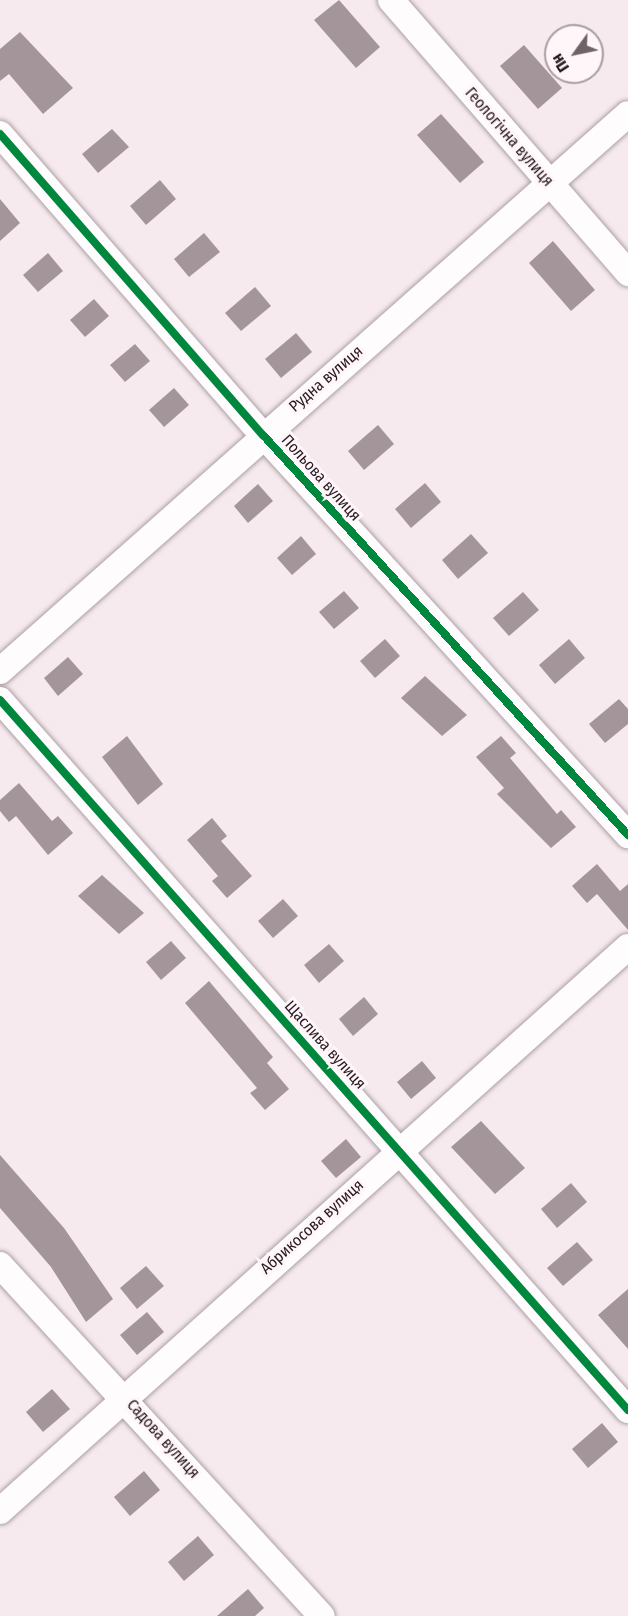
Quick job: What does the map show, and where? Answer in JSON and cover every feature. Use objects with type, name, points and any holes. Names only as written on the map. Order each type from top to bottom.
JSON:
[{"type":"street","name":"Геологічна вулиця","points":[[391,0],[628,273]]},
{"type":"street","name":"Рудна вулиця","points":[[0,672],[263,435],[628,114]]},
{"type":"street","name":"Польова вулиця","points":[[0,134],[263,435],[628,835]]},
{"type":"street","name":"Щаслива вулиця","points":[[0,700],[399,1148],[628,1410]]},
{"type":"street","name":"Абрикосова вулиця","points":[[0,1511],[399,1148],[628,947]]},
{"type":"street","name":"Садова вулиця","points":[[0,1265],[125,1398],[322,1616]]},
{"type":"building","points":[[339,0],[380,47],[356,68],[314,20]]},
{"type":"building","points":[[20,32],[73,88],[43,114],[9,74],[0,81],[0,49]]},
{"type":"building","points":[[524,45],[544,68],[544,84],[558,84],[562,88],[538,109],[500,66]]},
{"type":"building","points":[[441,114],[484,162],[460,183],[417,135]]},
{"type":"building","points":[[112,129],[129,147],[98,173],[82,154]]},
{"type":"building","points":[[160,180],[176,199],[146,225],[130,206]]},
{"type":"building","points":[[0,199],[20,223],[0,241]]},
{"type":"building","points":[[204,233],[220,252],[189,277],[174,259]]},
{"type":"building","points":[[553,241],[595,290],[571,311],[529,263]]},
{"type":"building","points":[[48,253],[63,271],[38,292],[23,275]]},
{"type":"building","points":[[255,287],[271,306],[241,331],[225,313]]},
{"type":"building","points":[[94,299],[109,316],[85,337],[70,320]]},
{"type":"building","points":[[296,333],[312,352],[281,378],[265,359]]},
{"type":"building","points":[[135,344],[150,361],[125,382],[110,365]]},
{"type":"building","points":[[174,388],[189,405],[164,427],[149,410]]},
{"type":"building","points":[[378,425],[394,444],[364,470],[348,451]]},
{"type":"building","points":[[425,483],[441,502],[411,528],[395,509]]},
{"type":"building","points":[[258,484],[273,501],[248,523],[234,506]]},
{"type":"building","points":[[471,534],[488,553],[458,579],[442,560]]},
{"type":"building","points":[[301,536],[316,554],[292,575],[277,558]]},
{"type":"building","points":[[344,591],[359,608],[334,629],[319,612]]},
{"type":"building","points":[[523,592],[539,610],[509,636],[493,618]]},
{"type":"building","points":[[385,639],[400,656],[375,678],[360,661]]},
{"type":"building","points":[[569,639],[585,658],[555,684],[539,665]]},
{"type":"building","points":[[68,657],[83,674],[58,696],[44,678]]},
{"type":"building","points":[[425,676],[467,715],[442,736],[401,698]]},
{"type":"building","points":[[619,699],[628,709],[628,724],[605,743],[589,724]]},
{"type":"building","points":[[127,736],[163,784],[138,805],[102,757]]},
{"type":"building","points":[[501,736],[516,753],[510,758],[557,814],[561,810],[576,827],[551,848],[497,794],[504,788],[476,757]]},
{"type":"building","points":[[19,783],[52,821],[58,816],[73,833],[48,855],[16,816],[9,822],[0,811],[0,800]]},
{"type":"building","points":[[212,818],[227,836],[221,841],[252,876],[227,898],[212,881],[218,876],[187,840]]},
{"type":"building","points":[[597,864],[620,891],[628,884],[628,930],[597,894],[587,903],[572,886]]},
{"type":"building","points":[[102,875],[144,913],[119,934],[78,896]]},
{"type":"building","points":[[283,899],[298,916],[273,938],[258,921]]},
{"type":"building","points":[[171,941],[186,958],[161,980],[146,962]]},
{"type":"building","points":[[329,944],[344,961],[319,983],[304,965]]},
{"type":"building","points":[[209,981],[273,1057],[267,1063],[289,1089],[265,1110],[250,1093],[257,1088],[185,1003]]},
{"type":"building","points":[[364,997],[378,1014],[353,1036],[339,1019]]},
{"type":"building","points":[[422,1061],[436,1078],[411,1099],[397,1082]]},
{"type":"building","points":[[481,1121],[525,1168],[495,1194],[451,1147]]},
{"type":"building","points":[[346,1139],[361,1157],[336,1178],[321,1161]]},
{"type":"building","points":[[0,1155],[64,1228],[113,1299],[86,1322],[51,1267],[0,1208]]},
{"type":"building","points":[[571,1183],[587,1202],[557,1228],[541,1209]]},
{"type":"building","points":[[577,1242],[593,1260],[563,1286],[547,1268]]},
{"type":"building","points":[[146,1266],[164,1286],[137,1309],[120,1288]]},
{"type":"building","points":[[628,1289],[628,1349],[598,1315]]},
{"type":"building","points":[[147,1312],[164,1332],[137,1355],[120,1335]]},
{"type":"building","points":[[52,1389],[70,1409],[43,1432],[26,1412]]},
{"type":"building","points":[[602,1423],[618,1442],[588,1468],[572,1449]]},
{"type":"building","points":[[144,1471],[160,1490],[130,1516],[114,1497]]},
{"type":"building","points":[[198,1536],[214,1555],[184,1581],[168,1562]]},
{"type":"building","points":[[248,1589],[264,1608],[255,1616],[217,1616]]},
{"type":"cycle path","points":[[0,134],[263,435],[628,835]]},
{"type":"cycle path","points":[[0,700],[628,1410]]}]
